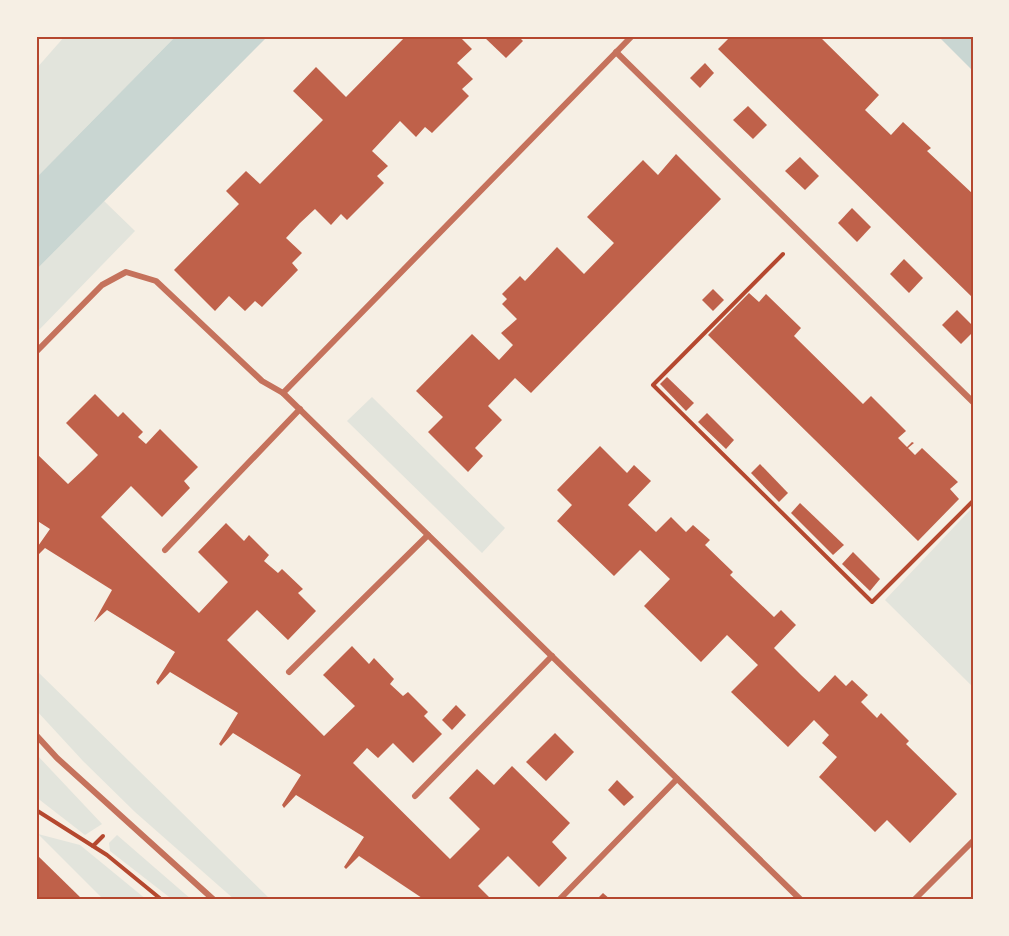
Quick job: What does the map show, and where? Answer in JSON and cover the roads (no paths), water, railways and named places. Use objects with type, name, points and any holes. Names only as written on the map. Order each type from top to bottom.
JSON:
[{"type":"street","points":[[283,393],[632,36]]},
{"type":"street","points":[[616,52],[973,402]]},
{"type":"street","points":[[36,352],[102,285],[126,272],[156,281],[262,381],[283,393],[801,900]]},
{"type":"street","points":[[165,550],[300,410]]},
{"type":"street","points":[[290,672],[428,535]]},
{"type":"street","points":[[415,796],[552,656]]},
{"type":"street","points":[[36,735],[65,766],[214,900]]},
{"type":"street","points":[[559,900],[677,779]]},
{"type":"street","points":[[914,900],[973,841]]}]
